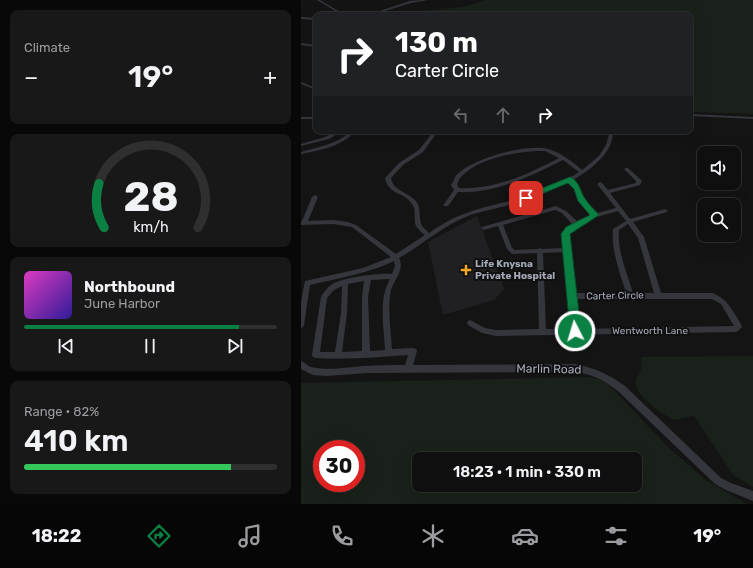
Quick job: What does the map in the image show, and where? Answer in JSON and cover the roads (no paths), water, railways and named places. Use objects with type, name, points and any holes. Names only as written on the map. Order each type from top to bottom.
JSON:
[{"type":"street","points":[[318,0],[339,12]]},
{"type":"street","points":[[379,12],[411,2],[427,0]]},
{"type":"street","points":[[301,18],[313,19]]},
{"type":"street","points":[[301,44],[313,46]]},
{"type":"street","points":[[301,83],[313,88]]},
{"type":"street","points":[[693,115],[753,118]]},
{"type":"street","points":[[301,118],[313,118]]},
{"type":"street","points":[[301,145],[327,138],[334,134]]},
{"type":"street","points":[[301,153],[331,145],[350,134]]},
{"type":"street","points":[[429,235],[419,226],[418,213],[413,200],[391,185],[388,178],[401,164],[421,151],[434,134]]},
{"type":"street","points":[[301,325],[304,282],[368,268],[395,257],[451,221],[470,213],[535,194],[570,179],[597,160],[610,142],[611,134]]},
{"type":"street","points":[[457,190],[454,183],[459,174],[494,157],[517,151],[537,149],[550,152],[575,166],[582,172]]},
{"type":"street","points":[[457,190],[468,191],[499,185],[563,159]]},
{"type":"street","points":[[607,192],[638,184],[637,180],[626,169]]},
{"type":"street","points":[[570,179],[578,189],[581,200],[595,215]]},
{"type":"street","points":[[600,184],[619,208]]},
{"type":"street","points":[[446,205],[457,190]]},
{"type":"street","points":[[315,197],[303,223],[333,222],[354,226],[395,257],[399,268],[393,277],[387,296],[389,353]]},
{"type":"street","points":[[484,228],[556,208],[564,212],[577,225]]},
{"type":"street","name":"Carter Circle","points":[[575,331],[565,234],[569,229],[595,215],[619,208],[630,221],[641,237],[657,296]]},
{"type":"street","points":[[630,296],[615,233],[617,227],[630,221],[665,211]]},
{"type":"street","points":[[500,224],[512,251],[566,250]]},
{"type":"street","points":[[540,250],[543,332]]},
{"type":"street","points":[[393,277],[386,276],[368,279],[331,289],[324,297],[316,353],[319,356],[338,356],[366,355],[413,350],[408,369]]},
{"type":"street","points":[[366,355],[365,297],[368,279]]},
{"type":"street","points":[[338,356],[343,328],[345,284]]},
{"type":"street","name":"Carter Circle","points":[[572,296],[711,296],[719,298],[723,302],[737,323],[738,327],[736,329]]},
{"type":"street","name":"Wentworth Lane","points":[[471,323],[488,332],[736,329]]},
{"type":"street","name":"Marlin Road","points":[[301,364],[305,368],[313,371],[575,368],[595,371],[622,389],[718,481],[753,496]]},
{"type":"place","name":"Life Knysna Private Hospital","points":[[466,270]]}]
